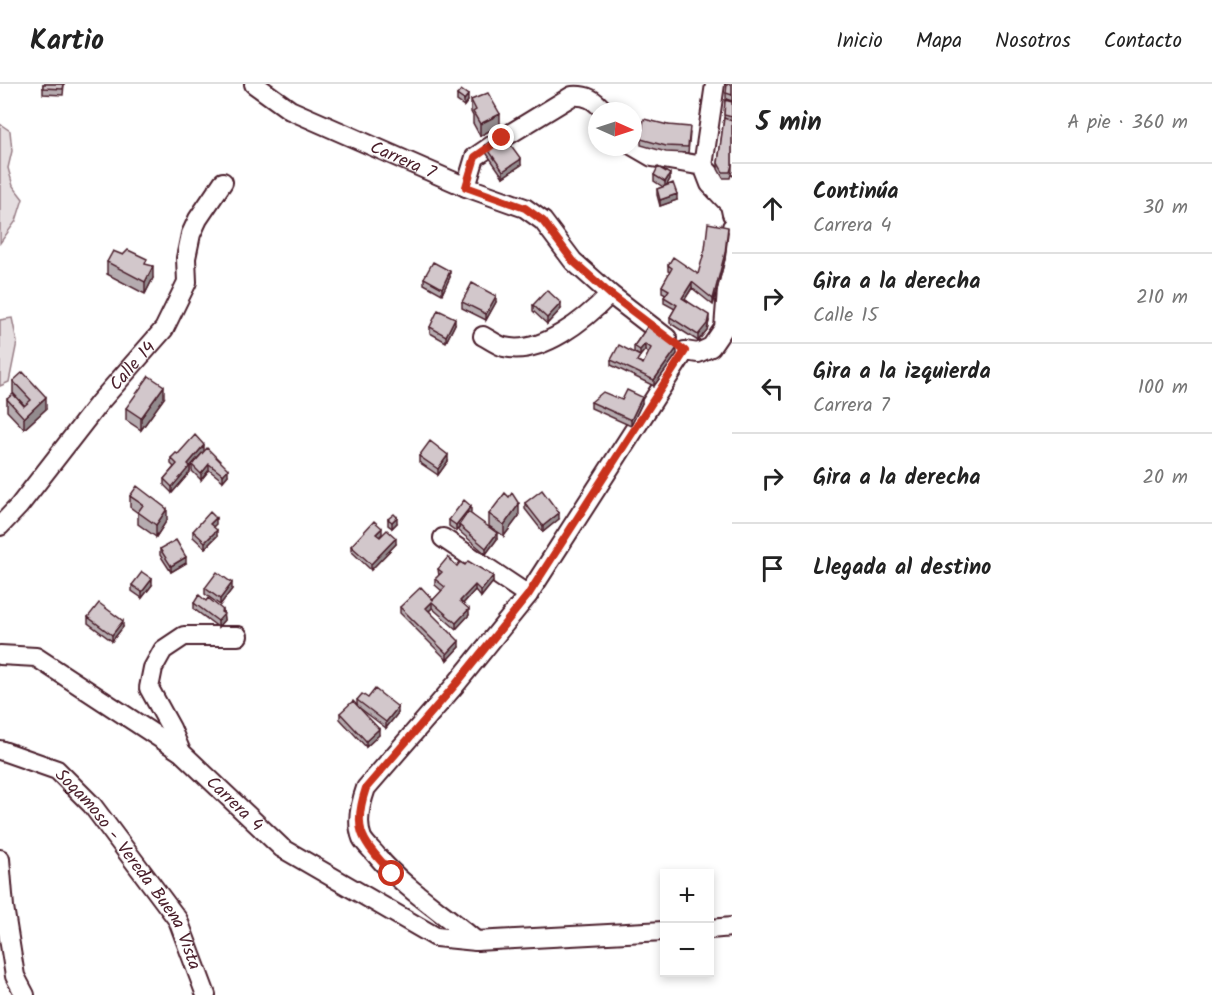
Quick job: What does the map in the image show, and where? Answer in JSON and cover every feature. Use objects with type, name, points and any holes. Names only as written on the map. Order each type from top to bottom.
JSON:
[{"type":"street","name":"Carrera 7","points":[[254,84],[290,110],[466,187],[525,208],[543,221],[573,261],[610,294],[685,351]]},
{"type":"street","points":[[715,84],[703,166],[710,184],[729,205],[732,214]]},
{"type":"street","points":[[466,187],[475,157],[502,138],[572,96],[585,95],[596,102]]},
{"type":"street","points":[[642,151],[652,157],[703,166],[714,178],[732,186]]},
{"type":"street","name":"Calle 14","points":[[0,526],[99,403],[164,329],[187,282],[186,258],[191,234],[198,219],[223,182]]},
{"type":"street","points":[[476,941],[459,926],[434,910],[392,874],[362,838],[359,809],[366,788],[456,684],[528,595],[685,351],[698,353],[711,347],[728,331],[732,227]]},
{"type":"street","points":[[483,336],[504,347],[543,344],[591,314],[610,294]]},
{"type":"street","points":[[443,538],[528,595]]},
{"type":"street","points":[[181,752],[149,688],[153,668],[163,650],[184,636],[238,636]]},
{"type":"street","name":"Carrera 4","points":[[0,655],[36,657],[181,752],[282,848],[436,936],[476,941],[660,931]]},
{"type":"street","name":"Sogamoso - Vereda Buena Vista","points":[[0,750],[57,770],[92,805],[178,920],[206,995]]},
{"type":"street","points":[[0,859],[3,907],[15,976],[25,995]]},
{"type":"street","points":[[714,929],[732,927]]},
{"type":"shaded area","points":[[0,124],[10,131],[12,151],[8,168],[13,186],[23,199],[16,221],[0,243]]},
{"type":"shaded area","points":[[12,318],[17,342],[9,382],[0,386],[0,320]]},
{"type":"building","points":[[43,84],[64,84],[63,89],[43,88]]},
{"type":"building","points":[[727,84],[732,84],[732,95],[726,93]]},
{"type":"building","points":[[461,90],[468,95],[464,100],[457,95]]},
{"type":"building","points":[[488,93],[500,114],[480,124],[473,112],[476,110],[471,100]]},
{"type":"building","points":[[725,100],[732,102],[732,117],[724,115]]},
{"type":"building","points":[[724,118],[732,121],[730,172],[723,172],[718,163]]},
{"type":"building","points":[[644,119],[690,127],[688,147],[666,146],[642,139]]},
{"type":"building","points":[[502,133],[521,159],[503,171],[485,145]]},
{"type":"building","points":[[658,167],[670,174],[665,182],[654,175]]},
{"type":"building","points":[[673,183],[677,194],[660,200],[657,189]]},
{"type":"building","points":[[708,223],[728,227],[725,253],[713,299],[692,282],[682,298],[709,315],[707,324],[698,335],[670,317],[677,305],[664,297],[669,290],[662,286],[672,268],[668,265],[673,257],[698,274],[705,249]]},
{"type":"building","points":[[128,250],[147,259],[145,264],[153,266],[145,282],[107,262],[113,251],[123,255]]},
{"type":"building","points":[[433,262],[450,271],[442,288],[424,278]]},
{"type":"building","points":[[472,283],[496,296],[486,314],[462,302]]},
{"type":"building","points":[[547,290],[561,303],[547,318],[533,305]]},
{"type":"building","points":[[438,310],[455,318],[446,336],[430,327]]},
{"type":"building","points":[[650,323],[675,343],[677,348],[654,380],[611,360],[619,345],[640,356],[637,361],[643,364],[651,348],[645,344],[640,350],[634,346]]},
{"type":"building","points":[[23,372],[46,397],[24,418],[7,399],[13,394],[24,406],[31,400],[13,381]]},
{"type":"building","points":[[149,376],[164,386],[141,418],[126,408]]},
{"type":"building","points":[[627,390],[642,397],[631,420],[591,402],[603,392],[622,400]]},
{"type":"building","points":[[195,435],[204,445],[172,487],[164,479],[177,464],[171,458],[176,453],[178,454]]},
{"type":"building","points":[[430,441],[448,455],[438,469],[419,456]]},
{"type":"building","points":[[207,448],[228,469],[223,475],[209,464],[201,474],[192,465]]},
{"type":"building","points":[[137,486],[167,509],[156,525],[138,512],[143,505],[130,496]]},
{"type":"building","points":[[542,490],[559,513],[543,526],[525,503]]},
{"type":"building","points":[[505,493],[509,497],[512,493],[519,504],[504,525],[489,514]]},
{"type":"building","points":[[464,500],[471,506],[456,525],[449,520]]},
{"type":"building","points":[[210,512],[216,518],[210,524],[217,530],[205,542],[193,531]]},
{"type":"building","points":[[468,512],[497,533],[486,548],[459,525]]},
{"type":"building","points":[[394,514],[397,517],[392,522],[388,519]]},
{"type":"building","points":[[374,521],[382,528],[376,534],[380,537],[387,530],[396,538],[371,564],[351,546]]},
{"type":"building","points":[[176,540],[186,557],[171,566],[160,549]]},
{"type":"building","points":[[448,557],[457,566],[460,562],[465,565],[468,561],[493,576],[481,591],[475,585],[460,601],[469,609],[456,623],[432,602],[426,608],[459,641],[447,654],[400,607],[421,587],[433,600],[445,587],[435,579],[442,572],[438,569]]},
{"type":"building","points":[[142,572],[152,579],[142,592],[132,585]]},
{"type":"building","points":[[217,572],[232,583],[220,599],[205,588]]},
{"type":"building","points":[[199,595],[206,601],[208,598],[223,610],[221,612],[224,614],[218,621],[194,603]]},
{"type":"building","points":[[99,603],[123,621],[112,635],[88,617]]},
{"type":"building","points":[[375,689],[398,707],[386,722],[357,700],[362,694],[368,698]]},
{"type":"building","points":[[353,701],[379,729],[366,741],[340,713]]},
{"type":"route","points":[[392,874],[362,838],[359,809],[366,788],[456,684],[528,595],[685,351],[610,294],[573,261],[543,221],[525,208],[466,187],[475,157],[502,138]]}]
